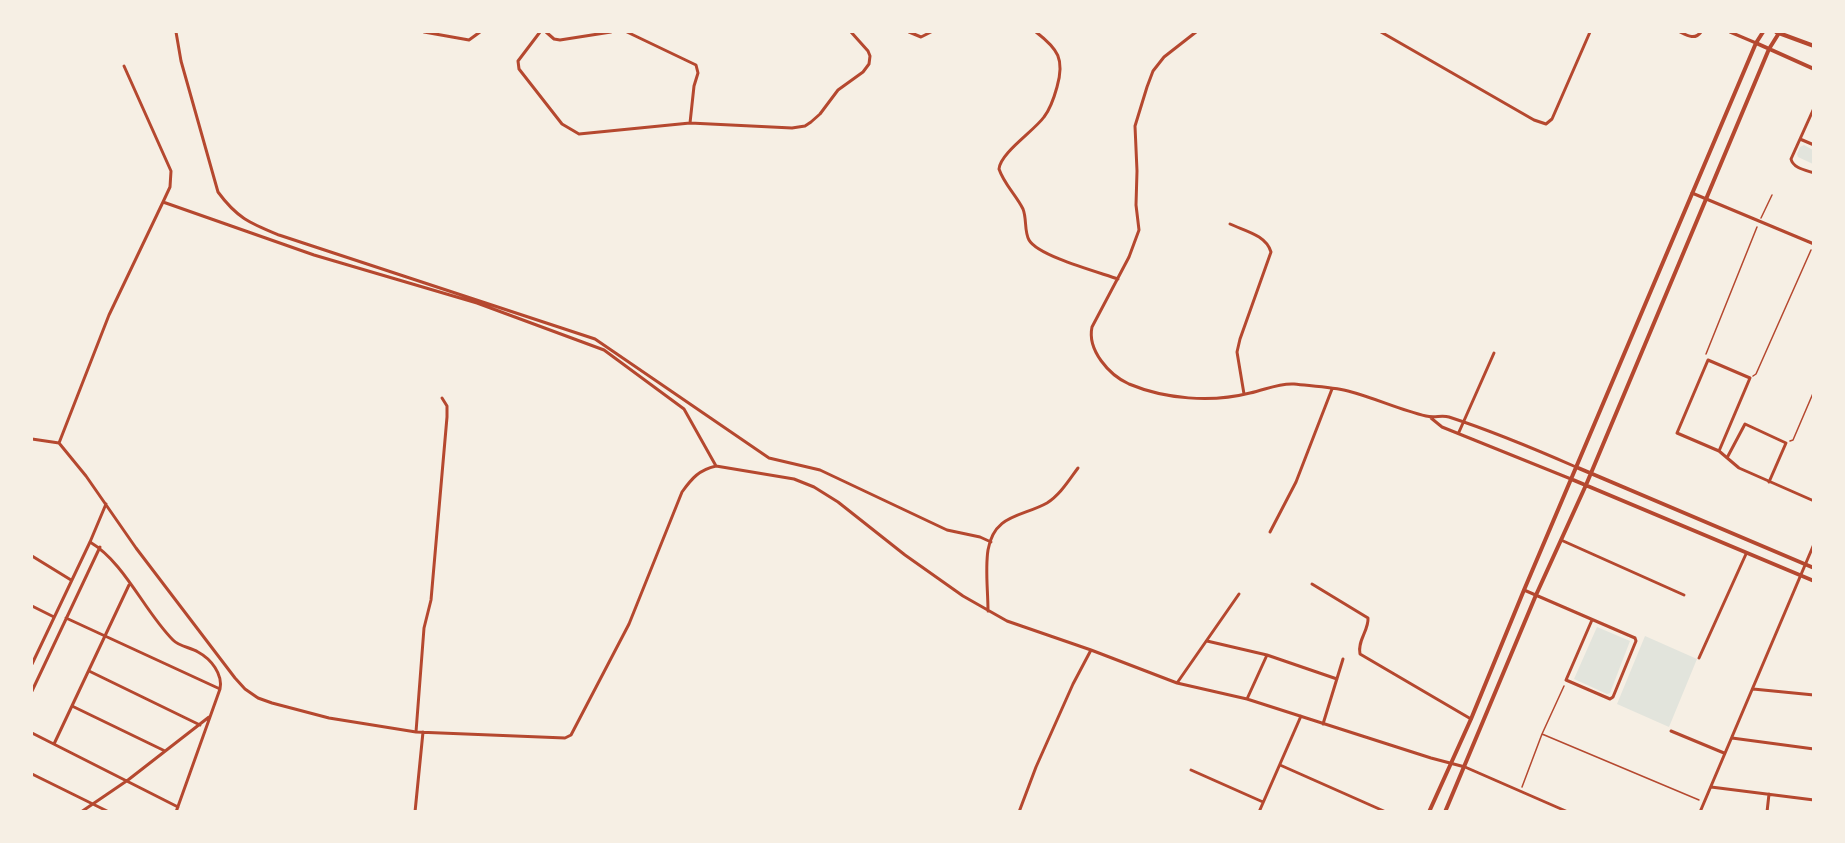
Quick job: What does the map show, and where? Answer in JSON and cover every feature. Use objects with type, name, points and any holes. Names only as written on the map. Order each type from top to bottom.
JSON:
[{"type":"street","points":[[176,32],[181,61],[218,192],[231,210],[249,222],[279,235],[595,339],[769,458],[820,470],[947,530],[980,537],[991,542]]},
{"type":"street","points":[[424,32],[470,40],[480,32]]},
{"type":"street","points":[[540,32],[518,60],[519,69],[555,115],[571,130],[579,134],[690,123],[792,128],[805,126],[820,114],[838,90],[863,72],[869,64],[868,51],[851,32]]},
{"type":"street","points":[[546,32],[554,39],[560,40],[611,32]]},
{"type":"street","points":[[627,32],[696,64],[698,73],[694,86],[690,123]]},
{"type":"street","points":[[909,32],[921,36],[931,32]]},
{"type":"street","points":[[1036,32],[1059,56],[1061,63],[1059,80],[1046,115],[1002,159],[999,169],[1008,188],[1022,208],[1026,218],[1027,237],[1032,244],[1047,254],[1118,279]]},
{"type":"street","points":[[1196,32],[1164,57],[1153,71],[1135,126],[1136,205],[1139,230],[1118,279],[1090,333],[1095,350],[1108,370],[1128,383],[1170,395],[1212,399],[1244,394],[1282,384],[1332,389],[1372,398],[1429,417],[1442,427],[1459,432],[1814,581]]},
{"type":"street","points":[[1381,32],[1534,120],[1546,124],[1552,119],[1590,32]]},
{"type":"street","points":[[1680,32],[1690,37],[1701,32]]},
{"type":"street","points":[[1730,32],[1814,69]]},
{"type":"street","points":[[1429,812],[1471,720],[1692,193],[1756,43],[1763,32]]},
{"type":"street","points":[[1445,812],[1536,595],[1586,485],[1769,50],[1778,32],[1814,46]]},
{"type":"street","points":[[59,443],[109,315],[170,188],[170,166],[124,66]]},
{"type":"street","points":[[1814,108],[1791,159],[1796,166],[1814,173]]},
{"type":"street","points":[[1800,139],[1814,145]]},
{"type":"street","points":[[1692,193],[1814,244]]},
{"type":"street","points":[[163,202],[314,255],[477,303],[604,351],[684,410],[716,466]]},
{"type":"street","points":[[1230,224],[1263,239],[1269,245],[1271,252],[1237,352],[1244,394]]},
{"type":"street","points":[[1459,432],[1494,353]]},
{"type":"street","points":[[1719,450],[1750,378],[1708,360],[1677,433],[1719,450],[1739,468],[1814,501]]},
{"type":"street","points":[[1270,532],[1296,482],[1332,389]]},
{"type":"street","points":[[416,732],[424,628],[431,600],[447,417],[447,406],[442,398]]},
{"type":"street","points":[[1429,417],[1446,416],[1464,422],[1591,473],[1814,568]]},
{"type":"street","points":[[1727,456],[1745,424],[1786,443],[1769,482]]},
{"type":"street","points":[[32,439],[59,443],[245,689],[258,698],[272,703],[329,718],[416,732],[565,738],[571,735],[628,624],[682,492],[692,477],[703,469],[716,466],[794,479],[814,487],[838,502],[905,555],[963,596],[1007,621],[1177,683],[1247,699],[1465,767],[1568,812]]},
{"type":"street","points":[[988,611],[988,549],[1002,522],[1013,515],[1047,503],[1061,490],[1078,468]]},
{"type":"street","points":[[32,664],[106,504]]},
{"type":"street","points":[[1561,540],[1684,595]]},
{"type":"street","points":[[90,542],[106,552],[145,607],[174,642],[200,653],[220,677],[220,689],[176,812]]},
{"type":"street","points":[[1700,812],[1814,544]]},
{"type":"street","points":[[32,691],[100,547]]},
{"type":"street","points":[[1699,658],[1746,554]]},
{"type":"street","points":[[32,556],[71,580]]},
{"type":"street","points":[[54,744],[129,584]]},
{"type":"street","points":[[1312,584],[1368,618],[1368,624],[1359,646],[1360,654],[1471,720]]},
{"type":"street","points":[[1524,590],[1635,638],[1636,641],[1610,699],[1566,681],[1592,620]]},
{"type":"street","points":[[1177,683],[1239,594]]},
{"type":"street","points":[[32,606],[54,617]]},
{"type":"street","points":[[66,618],[220,689]]},
{"type":"street","points":[[1207,641],[1267,655],[1337,679]]},
{"type":"street","points":[[32,649],[37,652]]},
{"type":"street","points":[[1019,812],[1068,694],[1091,650]]},
{"type":"street","points":[[1247,699],[1267,655]]},
{"type":"street","points":[[1323,724],[1343,659]]},
{"type":"street","points":[[89,671],[200,725]]},
{"type":"street","points":[[1752,689],[1814,695]]},
{"type":"street","points":[[72,706],[165,751]]},
{"type":"street","points":[[81,812],[128,780],[211,716]]},
{"type":"street","points":[[1259,812],[1301,716]]},
{"type":"street","points":[[1671,730],[1725,753]]},
{"type":"street","points":[[415,812],[423,732]]},
{"type":"street","points":[[32,733],[178,807]]},
{"type":"street","points":[[1732,738],[1814,749]]},
{"type":"street","points":[[1280,765],[1386,812]]},
{"type":"street","points":[[1191,770],[1263,802]]},
{"type":"street","points":[[32,774],[109,812]]},
{"type":"street","points":[[1711,787],[1814,800]]},
{"type":"street","points":[[1767,812],[1769,794]]},
{"type":"path","points":[[1708,360],[1706,352],[1772,195]]},
{"type":"path","points":[[1750,378],[1756,374],[1814,244]]},
{"type":"path","points":[[1786,443],[1793,440],[1814,391]]},
{"type":"path","points":[[1520,790],[1566,681]]},
{"type":"path","points":[[1542,734],[1704,803]]},
{"type":"shaded area","points":[[1804,145],[1813,150],[1813,164],[1798,157],[1800,147]]},
{"type":"shaded area","points":[[1597,627],[1630,641],[1610,693],[1607,694],[1574,679]]},
{"type":"shaded area","points":[[1645,636],[1697,659],[1669,727],[1617,704]]}]
